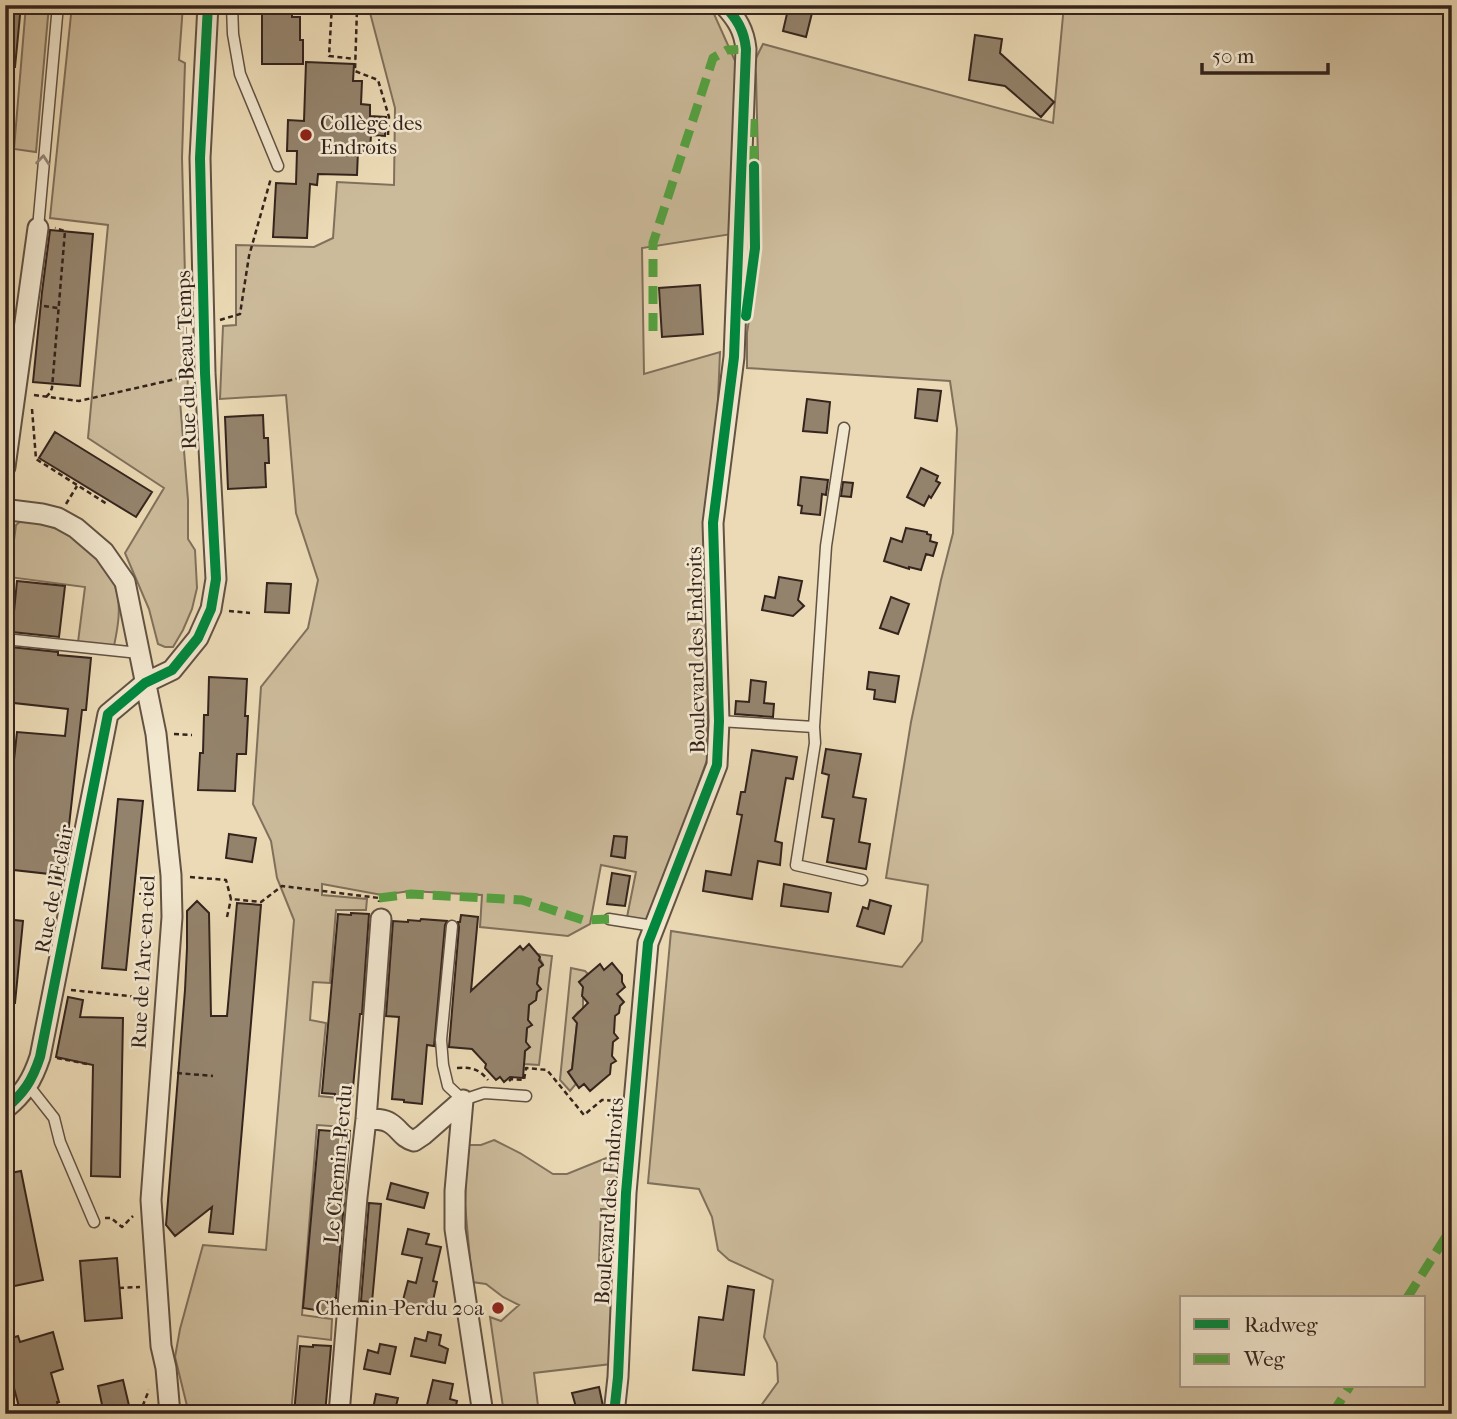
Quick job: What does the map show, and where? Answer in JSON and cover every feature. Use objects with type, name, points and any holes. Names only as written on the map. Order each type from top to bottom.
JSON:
[{"type":"street","name":"Rue du Beau-Temps","points":[[145,683],[172,670],[198,638],[211,609],[216,579],[204,347],[200,172],[208,5]]},
{"type":"street","name":"Boulevard des Endroits","points":[[614,1414],[626,1193],[648,943],[717,765],[719,721],[713,523],[735,344],[746,49],[739,14],[723,5]]},
{"type":"street","points":[[5,467],[45,228]]},
{"type":"street","name":"Rue de l'Arc-en-ciel","points":[[5,512],[10,510],[43,513],[76,528],[104,552],[125,582],[156,734],[171,875],[172,917],[151,1200],[161,1346],[170,1414]]},
{"type":"street","name":"Rue de l'Eclair","points":[[5,1109],[28,1085],[40,1057],[108,714],[145,683]]},
{"type":"street","name":"Le Chemin-Perdu","points":[[339,1414],[381,919]]},
{"type":"street","points":[[366,1119],[386,1121],[405,1138],[414,1141],[463,1100]]},
{"type":"street","points":[[463,1100],[454,1191],[455,1229],[483,1414]]},
{"type":"lane","points":[[45,228],[58,5]]},
{"type":"lane","points":[[232,5],[233,34],[240,74],[278,166]]},
{"type":"lane","points":[[844,428],[826,546],[815,743],[796,865],[862,880]]},
{"type":"lane","points":[[5,639],[139,653]]},
{"type":"lane","points":[[719,721],[814,727]]},
{"type":"lane","points":[[609,919],[653,926]]},
{"type":"lane","points":[[452,926],[441,1040],[448,1086],[463,1100],[484,1093],[526,1096]]},
{"type":"lane","points":[[28,1085],[54,1118],[60,1142],[94,1222]]},
{"type":"lane","name":"Rue de l'Arc-en-ciel","points":[[166,1368],[181,1414]]},
{"type":"path","points":[[356,59],[329,57],[333,5],[357,9],[356,59],[355,71],[378,80],[389,117],[388,135]]},
{"type":"path","points":[[223,320],[240,314],[249,256],[269,180]]},
{"type":"path","points":[[45,228],[65,231],[52,388],[46,397]]},
{"type":"path","points":[[44,306],[58,307]]},
{"type":"path","points":[[31,395],[79,401],[187,376]]},
{"type":"path","points":[[32,402],[36,459],[107,504]]},
{"type":"path","points":[[66,504],[77,485]]},
{"type":"path","points":[[227,611],[250,613]]},
{"type":"path","points":[[177,735],[192,736]]},
{"type":"path","points":[[186,876],[226,880],[231,900],[227,917]]},
{"type":"path","points":[[231,900],[261,902],[282,886],[371,897]]},
{"type":"path","points":[[70,990],[141,997]]},
{"type":"path","points":[[55,1058],[86,1065]]},
{"type":"path","points":[[444,1069],[471,1067],[482,1073],[490,1083]]},
{"type":"path","points":[[510,1080],[524,1080],[526,1068],[547,1070],[584,1115],[603,1100],[613,1101]]},
{"type":"path","points":[[178,1073],[213,1076]]},
{"type":"path","points":[[117,1222],[122,1227],[134,1215]]},
{"type":"path","points":[[119,1288],[140,1287]]},
{"type":"path","points":[[130,1412],[140,1410]]},
{"type":"shaded area","points":[[26,5],[49,5],[36,152],[14,149]]},
{"type":"shaded area","points":[[72,5],[183,5],[179,60],[185,63],[182,158],[188,395],[180,401],[188,500],[188,539],[195,550],[197,588],[192,609],[173,647],[158,644],[149,609],[125,553],[164,488],[88,438],[108,225],[50,218]]},
{"type":"shaded area","points":[[368,5],[710,5],[736,63],[732,234],[642,248],[644,374],[720,352],[708,640],[707,760],[649,921],[627,917],[636,872],[601,865],[590,924],[568,936],[480,927],[482,895],[410,891],[382,895],[322,884],[322,895],[367,899],[366,910],[336,910],[330,983],[313,982],[310,1020],[326,1023],[319,1096],[348,1099],[345,1127],[317,1125],[302,1315],[332,1319],[331,1340],[298,1336],[291,1414],[189,1414],[175,1357],[203,1245],[266,1250],[294,920],[277,878],[271,841],[253,804],[261,687],[308,628],[318,580],[296,513],[286,395],[220,399],[223,326],[236,325],[236,245],[314,247],[333,238],[337,182],[394,185],[395,108]]},
{"type":"shaded area","points":[[1064,5],[1452,5],[1452,1414],[755,1414],[778,1382],[777,1363],[764,1337],[773,1280],[729,1260],[718,1250],[712,1217],[699,1189],[648,1183],[671,931],[902,967],[922,941],[928,885],[886,878],[911,722],[953,533],[957,429],[950,381],[747,368],[747,333],[760,246],[754,62],[763,44],[1053,123]]},
{"type":"shaded area","points":[[21,521],[59,530],[81,543],[99,561],[114,582],[117,593],[119,616],[114,646],[78,642],[85,587],[9,577],[16,525]]},
{"type":"shaded area","points":[[537,954],[552,956],[539,1065],[524,1064],[527,1028],[532,1025],[528,1020],[529,1005],[536,1000],[537,992],[541,989],[537,984],[539,968],[543,964]]},
{"type":"shaded area","points":[[571,968],[588,974],[579,982],[583,987],[583,1009],[573,1018],[577,1023],[572,1069],[568,1072],[576,1084],[570,1091],[560,1080]]},
{"type":"shaded area","points":[[494,1140],[553,1174],[567,1174],[621,1152],[615,1209],[601,1209],[599,1263],[613,1264],[611,1364],[534,1373],[539,1414],[504,1414],[490,1317],[501,1321],[519,1305],[486,1284],[472,1282],[465,1204],[467,1145],[481,1145]]},
{"type":"building","points":[[5,5],[21,5],[15,67],[5,67]]},
{"type":"building","points":[[262,5],[292,5],[292,17],[300,17],[303,64],[262,64]]},
{"type":"building","points":[[789,5],[814,5],[806,37],[783,31]]},
{"type":"building","points":[[975,35],[1002,39],[1000,53],[1054,102],[1041,117],[1005,86],[969,80]]},
{"type":"building","points":[[306,62],[354,64],[353,81],[362,81],[361,104],[370,105],[370,116],[386,117],[385,136],[371,135],[370,151],[358,151],[357,175],[318,174],[317,185],[310,184],[307,238],[273,237],[276,183],[296,184],[297,151],[287,151],[288,120],[304,121]]},
{"type":"building","points":[[50,230],[93,234],[80,386],[33,382]]},
{"type":"building","points":[[700,285],[703,334],[662,337],[659,288]]},
{"type":"building","points":[[918,389],[941,391],[937,421],[915,418]]},
{"type":"building","points":[[807,399],[830,402],[827,433],[803,431]]},
{"type":"building","points":[[263,415],[264,438],[268,438],[266,487],[228,489],[225,417]]},
{"type":"building","points":[[55,432],[152,492],[136,517],[39,458]]},
{"type":"building","points":[[921,468],[938,476],[936,481],[940,483],[924,506],[907,497]]},
{"type":"building","points":[[801,477],[828,480],[826,495],[822,494],[820,515],[801,513],[802,506],[798,505]]},
{"type":"building","points":[[843,482],[853,483],[851,497],[841,496]]},
{"type":"building","points":[[906,528],[927,532],[931,535],[930,541],[937,543],[933,556],[926,554],[921,570],[884,561],[891,538],[902,542]]},
{"type":"building","points":[[779,577],[802,581],[798,600],[804,606],[793,616],[762,610],[765,596],[775,598]]},
{"type":"building","points":[[17,581],[65,586],[59,637],[12,632]]},
{"type":"building","points":[[267,583],[291,584],[289,613],[265,612]]},
{"type":"building","points":[[891,597],[909,604],[898,634],[880,628]]},
{"type":"building","points":[[10,647],[91,658],[86,710],[82,710],[63,879],[49,877],[49,874],[5,869],[5,843],[17,732],[65,736],[68,709],[5,702]]},
{"type":"building","points":[[869,672],[899,676],[895,702],[874,699],[875,690],[867,689]]},
{"type":"building","points":[[209,677],[247,679],[246,754],[237,754],[235,791],[198,790],[204,715],[208,715]]},
{"type":"building","points":[[751,680],[766,682],[764,703],[774,704],[773,717],[735,714],[736,701],[749,702]]},
{"type":"building","points":[[826,749],[861,754],[853,797],[866,799],[859,842],[870,844],[866,869],[827,862],[834,819],[822,817],[829,775],[822,773]]},
{"type":"building","points":[[752,750],[797,757],[793,779],[786,778],[775,841],[782,843],[780,865],[758,861],[752,899],[703,891],[706,871],[731,875],[742,815],[737,814],[741,792],[745,792]]},
{"type":"building","points":[[118,799],[143,801],[126,970],[102,968]]},
{"type":"building","points":[[229,834],[256,838],[252,862],[226,858]]},
{"type":"building","points":[[614,836],[627,837],[625,858],[611,856]]},
{"type":"building","points":[[612,873],[630,876],[625,906],[607,904]]},
{"type":"building","points":[[784,884],[831,893],[828,912],[781,906]]},
{"type":"building","points":[[870,900],[891,906],[884,934],[857,926],[863,907],[868,909]]},
{"type":"building","points":[[197,901],[209,913],[211,1016],[227,1016],[237,903],[261,905],[233,1234],[209,1232],[212,1207],[175,1236],[166,1225],[185,990],[187,911]]},
{"type":"building","points":[[338,914],[369,914],[362,1014],[352,1098],[322,1093]]},
{"type":"building","points":[[461,915],[478,917],[471,991],[520,946],[523,950],[529,944],[540,957],[543,965],[539,968],[537,984],[541,989],[537,992],[536,1000],[529,1005],[528,1020],[532,1025],[527,1028],[526,1042],[530,1047],[525,1051],[523,1078],[510,1077],[504,1082],[500,1077],[496,1080],[472,1049],[449,1047],[458,922]]},
{"type":"building","points":[[5,919],[23,921],[15,1003],[5,1003]]},
{"type":"building","points":[[393,921],[447,921],[434,1046],[427,1045],[422,1104],[392,1099],[399,1017],[386,1016]]},
{"type":"building","points":[[612,963],[622,975],[625,987],[617,994],[624,1002],[615,1016],[614,1033],[618,1038],[613,1042],[612,1056],[616,1061],[611,1064],[610,1074],[590,1091],[584,1084],[579,1088],[568,1072],[572,1069],[577,1023],[573,1018],[588,1003],[582,996],[583,987],[579,982],[600,964],[604,970]]},
{"type":"building","points":[[68,997],[83,1000],[80,1017],[123,1018],[120,1177],[91,1176],[93,1065],[56,1057]]},
{"type":"building","points":[[319,1130],[350,1131],[333,1314],[303,1308]]},
{"type":"building","points":[[21,1171],[43,1280],[5,1288],[5,1174]]},
{"type":"building","points":[[391,1183],[428,1193],[424,1208],[387,1199]]},
{"type":"building","points":[[369,1203],[381,1204],[372,1302],[361,1301]]},
{"type":"building","points":[[408,1229],[429,1234],[426,1244],[441,1247],[433,1281],[437,1282],[431,1310],[402,1304],[408,1281],[416,1283],[422,1258],[402,1254]]},
{"type":"building","points":[[117,1258],[122,1318],[85,1321],[80,1261]]},
{"type":"building","points":[[728,1286],[754,1290],[744,1375],[693,1370],[699,1317],[723,1320]]},
{"type":"building","points":[[53,1332],[63,1369],[51,1373],[60,1414],[21,1414],[5,1355],[5,1340],[18,1336],[20,1342]]},
{"type":"building","points":[[428,1332],[441,1335],[439,1345],[448,1349],[445,1363],[411,1356],[415,1338],[426,1341]]},
{"type":"building","points":[[380,1344],[396,1347],[390,1374],[364,1369],[368,1350],[378,1353]]},
{"type":"building","points":[[300,1346],[331,1346],[325,1414],[294,1414]]},
{"type":"building","points":[[123,1380],[131,1414],[104,1414],[98,1386]]},
{"type":"building","points":[[433,1380],[453,1384],[450,1399],[457,1401],[454,1414],[426,1409]]},
{"type":"building","points":[[599,1387],[602,1414],[578,1414],[572,1393]]},
{"type":"building","points":[[376,1394],[398,1398],[394,1414],[372,1414]]},
{"type":"marked path","points":[[653,331],[653,243],[713,58],[727,50],[746,49],[747,54]]},
{"type":"marked path","points":[[753,119],[754,172]]},
{"type":"marked path","points":[[379,898],[411,894],[522,900],[583,920],[609,919]]},
{"type":"marked path","points":[[1408,1296],[1452,1227]]},
{"type":"marked path","points":[[1332,1414],[1349,1388]]},
{"type":"cycle path","points":[[5,1109],[27,1086],[40,1057],[108,714],[145,683],[172,670],[198,638],[211,609],[216,579],[205,373],[200,158],[208,5]]},
{"type":"cycle path","points":[[614,1414],[626,1193],[648,943],[717,765],[719,721],[713,523],[734,357],[746,49],[739,25],[724,5]]},
{"type":"cycle path","points":[[746,316],[755,248],[754,166]]},
{"type":"place","name":"Collège des Endroits","points":[[306,135]]},
{"type":"place","name":"Chemin-Perdu 20a","points":[[498,1308]]}]
